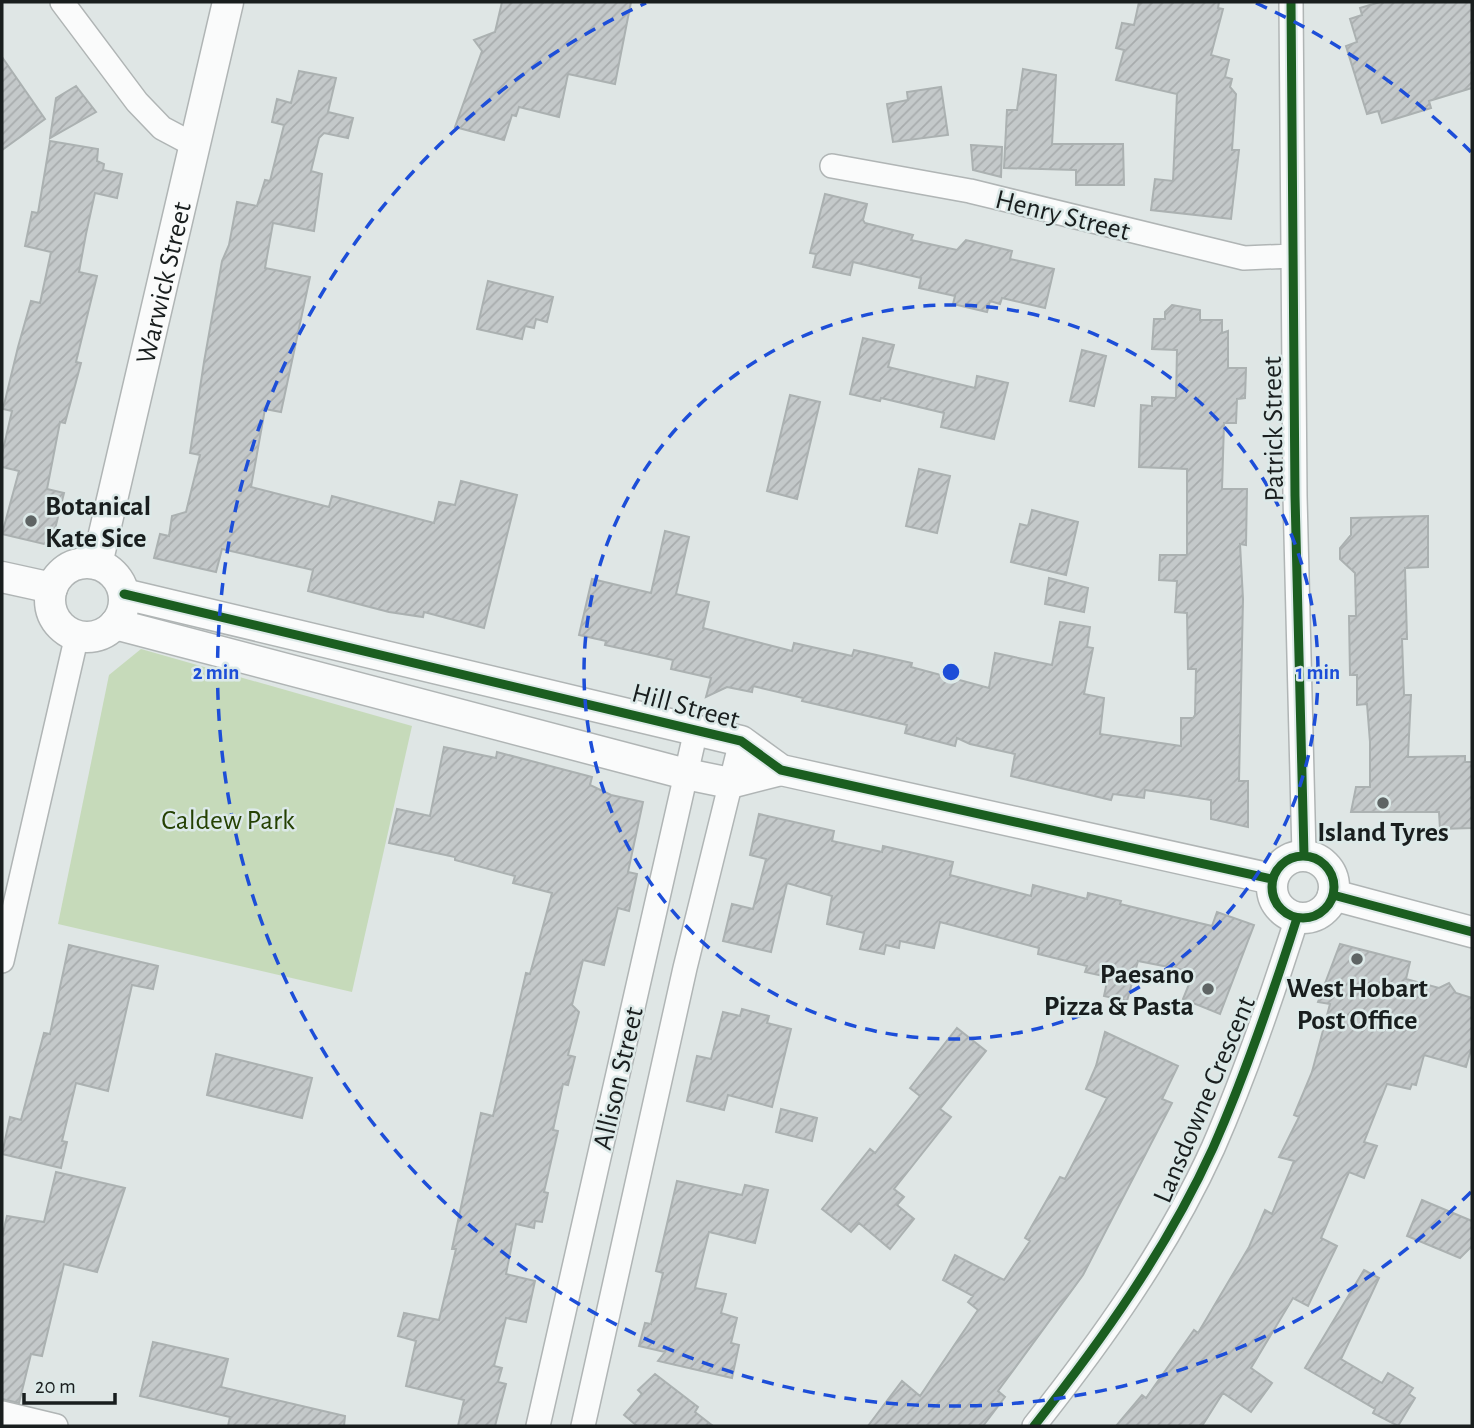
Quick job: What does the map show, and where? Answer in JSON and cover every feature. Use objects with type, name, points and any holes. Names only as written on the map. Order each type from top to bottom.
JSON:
[{"type":"street","points":[[62,2],[145,111],[162,128],[194,145]]},
{"type":"street","name":"Warwick Street","points":[[97,564],[228,2]]},
{"type":"street","name":"Patrick Street","points":[[1291,2],[1304,855]]},
{"type":"street","name":"Henry Street","points":[[832,166],[970,191],[1244,258],[1293,256]]},
{"type":"street","points":[[97,564],[115,575],[124,594],[121,615],[116,624],[97,635],[77,635],[60,625],[54,617],[50,598],[52,588],[65,570],[75,565],[97,564]]},
{"type":"street","points":[[2,576],[52,588]]},
{"type":"street","name":"Hill Street","points":[[124,594],[741,741],[782,770],[1272,879]]},
{"type":"street","name":"Hill Street","points":[[116,624],[686,775],[730,783],[782,770]]},
{"type":"street","points":[[2,961],[77,635]]},
{"type":"street","name":"Allison Street","points":[[538,1426],[696,730]]},
{"type":"street","name":"Allison Street","points":[[583,1426],[685,968],[741,741]]},
{"type":"street","points":[[1296,856],[1313,857],[1328,868],[1332,876],[1333,895],[1324,911],[1307,918],[1297,918],[1287,915],[1274,900],[1272,879],[1280,864],[1296,856]]},
{"type":"street","points":[[1333,895],[1472,932]]},
{"type":"street","name":"Lansdowne Crescent","points":[[1034,1426],[1128,1301],[1176,1221],[1212,1149],[1256,1042],[1297,918]]},
{"type":"street","points":[[2,1413],[56,1426]]},
{"type":"green space","name":"Caldew Park","points":[[141,649],[412,726],[352,992],[58,924],[109,675]]},
{"type":"building","points":[[502,2],[631,2],[615,84],[568,74],[559,117],[519,107],[516,116],[512,115],[504,140],[455,127],[482,51],[474,40],[495,32]]},
{"type":"building","points":[[1139,2],[1219,2],[1218,8],[1223,9],[1211,55],[1229,60],[1225,77],[1232,79],[1230,87],[1236,94],[1232,150],[1239,150],[1231,219],[1151,210],[1155,179],[1173,181],[1177,94],[1116,80],[1124,50],[1116,48],[1122,23],[1134,25]]},
{"type":"building","points":[[1380,2],[1472,2],[1472,88],[1429,101],[1431,108],[1382,123],[1378,111],[1367,114],[1346,46],[1357,42],[1350,19],[1362,15],[1360,8]]},
{"type":"building","points":[[2,57],[45,119],[2,150]]},
{"type":"building","points":[[1023,69],[1056,75],[1052,144],[1123,144],[1124,185],[1076,185],[1076,170],[1004,168],[1007,110],[1017,110]]},
{"type":"building","points":[[299,71],[336,78],[328,112],[353,118],[348,138],[324,133],[319,138],[311,171],[322,174],[314,231],[273,223],[265,268],[310,277],[281,412],[265,409],[251,487],[329,507],[332,496],[434,523],[439,502],[455,505],[461,481],[517,495],[484,628],[424,612],[423,617],[389,612],[308,591],[313,570],[222,549],[216,572],[154,558],[160,534],[169,536],[172,516],[186,512],[200,455],[190,453],[222,261],[229,245],[237,202],[257,206],[265,180],[270,181],[284,125],[272,122],[277,99],[291,103]]},
{"type":"building","points":[[76,86],[96,112],[50,138],[56,98]]},
{"type":"building","points":[[941,87],[948,135],[893,142],[887,104],[908,100],[907,92]]},
{"type":"building","points":[[50,141],[98,149],[97,161],[104,164],[103,170],[122,174],[117,198],[95,193],[86,234],[79,272],[97,276],[76,362],[81,363],[65,423],[60,422],[47,489],[64,493],[53,537],[44,544],[2,534],[19,471],[2,467],[2,454],[12,411],[3,409],[18,347],[31,301],[40,303],[51,252],[25,246],[32,212],[38,213]]},
{"type":"building","points":[[971,145],[1002,147],[1001,177],[973,170]]},
{"type":"building","points":[[825,194],[867,204],[863,220],[865,223],[913,235],[911,240],[957,250],[966,240],[1012,251],[1010,259],[1054,269],[1045,308],[1002,298],[1000,304],[990,301],[987,312],[953,304],[955,296],[919,288],[921,278],[853,262],[850,275],[813,267],[816,254],[810,253]]},
{"type":"building","points":[[488,281],[553,297],[547,322],[536,319],[534,328],[525,326],[522,339],[477,329]]},
{"type":"building","points":[[1172,305],[1200,310],[1200,320],[1222,320],[1222,333],[1228,331],[1228,368],[1246,368],[1245,398],[1237,399],[1236,423],[1224,423],[1222,489],[1247,489],[1246,545],[1240,544],[1243,599],[1239,781],[1248,781],[1248,827],[1211,819],[1211,800],[1145,790],[1144,798],[1113,794],[1111,800],[1011,776],[1015,754],[970,744],[957,738],[955,746],[905,733],[907,725],[802,701],[803,698],[753,686],[752,692],[727,687],[706,697],[711,678],[671,669],[673,660],[605,645],[606,641],[579,635],[592,579],[651,593],[665,531],[689,537],[676,594],[709,602],[703,628],[792,651],[794,643],[852,656],[854,650],[912,663],[911,667],[989,688],[995,653],[1052,665],[1060,622],[1090,627],[1087,647],[1093,648],[1084,694],[1104,698],[1100,734],[1181,746],[1181,718],[1193,718],[1195,715],[1196,669],[1188,669],[1187,613],[1175,612],[1177,581],[1159,580],[1160,555],[1187,555],[1187,469],[1139,467],[1141,405],[1152,406],[1152,397],[1176,398],[1177,350],[1152,349],[1154,319],[1165,319],[1165,312]]},
{"type":"building","points":[[863,338],[894,345],[888,367],[975,388],[977,376],[1008,383],[994,439],[941,427],[944,413],[881,398],[880,401],[850,394]]},
{"type":"building","points":[[1082,350],[1106,356],[1094,406],[1070,401]]},
{"type":"building","points":[[790,395],[820,402],[797,499],[767,491]]},
{"type":"building","points":[[919,469],[950,476],[937,533],[906,526]]},
{"type":"building","points":[[1032,510],[1078,522],[1066,575],[1011,562],[1020,524],[1028,526]]},
{"type":"building","points":[[1428,516],[1428,567],[1405,568],[1407,639],[1402,639],[1404,695],[1411,695],[1408,757],[1465,756],[1465,762],[1472,762],[1472,828],[1440,829],[1439,812],[1351,812],[1356,787],[1370,787],[1370,742],[1367,704],[1357,705],[1357,675],[1350,675],[1349,616],[1356,616],[1355,573],[1340,559],[1340,548],[1351,535],[1351,518]]},
{"type":"building","points":[[1049,578],[1088,588],[1084,612],[1045,604]]},
{"type":"building","points":[[444,747],[496,758],[497,752],[592,777],[590,785],[611,795],[643,802],[628,872],[637,874],[629,911],[618,908],[604,965],[583,960],[572,1005],[579,1012],[568,1055],[575,1057],[568,1085],[563,1084],[553,1130],[558,1131],[544,1192],[548,1193],[542,1222],[535,1221],[534,1228],[516,1224],[506,1274],[535,1281],[526,1322],[506,1318],[494,1366],[502,1368],[498,1382],[506,1384],[495,1426],[458,1426],[464,1400],[406,1386],[416,1341],[398,1336],[404,1313],[439,1320],[456,1249],[452,1249],[481,1113],[493,1116],[526,973],[530,974],[552,893],[513,883],[515,876],[455,860],[455,857],[389,843],[397,809],[430,816]]},
{"type":"building","points":[[759,814],[834,831],[832,841],[882,852],[883,846],[953,862],[950,875],[1031,896],[1033,885],[1087,899],[1088,893],[1121,901],[1120,904],[1212,926],[1217,912],[1254,925],[1220,1014],[1183,999],[1194,972],[1138,961],[1127,1001],[1104,996],[1108,977],[1085,972],[1087,966],[1038,954],[1039,948],[940,922],[934,948],[900,941],[899,948],[886,945],[884,954],[860,949],[864,933],[827,924],[832,896],[787,883],[771,952],[723,941],[732,904],[753,909],[766,859],[750,855]]},
{"type":"building","points":[[1340,944],[1410,962],[1406,979],[1439,988],[1449,983],[1456,993],[1472,998],[1472,1046],[1466,1067],[1424,1055],[1416,1085],[1412,1084],[1410,1089],[1387,1084],[1364,1142],[1377,1146],[1364,1178],[1349,1172],[1321,1238],[1337,1246],[1308,1306],[1293,1298],[1251,1368],[1272,1383],[1251,1412],[1223,1393],[1202,1426],[1116,1426],[1142,1395],[1146,1398],[1194,1330],[1198,1333],[1249,1247],[1265,1210],[1272,1214],[1294,1161],[1279,1157],[1299,1117],[1294,1115],[1312,1072],[1330,1004],[1318,1002]]},
{"type":"building","points":[[69,945],[158,966],[153,989],[132,985],[108,1091],[76,1083],[62,1141],[67,1142],[61,1168],[2,1154],[10,1117],[21,1120],[44,1033],[50,1034]]},
{"type":"building","points":[[742,1009],[769,1016],[767,1023],[791,1029],[772,1107],[728,1095],[724,1110],[687,1101],[697,1056],[711,1059],[723,1012],[740,1016]]},
{"type":"building","points":[[957,1028],[986,1051],[940,1109],[951,1117],[894,1189],[904,1197],[897,1205],[914,1219],[890,1249],[859,1223],[851,1232],[822,1209],[870,1149],[875,1153],[920,1096],[910,1088]]},
{"type":"building","points":[[1105,1032],[1178,1066],[1162,1099],[1172,1103],[1083,1275],[998,1391],[1005,1397],[983,1426],[868,1426],[902,1381],[920,1396],[978,1310],[968,1302],[973,1296],[943,1280],[955,1255],[1004,1280],[1030,1241],[1025,1238],[1060,1177],[1065,1179],[1107,1098],[1086,1089],[1096,1066]]},
{"type":"building","points":[[216,1054],[312,1078],[302,1118],[207,1095]]},
{"type":"building","points":[[781,1109],[817,1118],[812,1141],[776,1132]]},
{"type":"building","points":[[56,1172],[125,1188],[97,1272],[64,1264],[42,1356],[31,1354],[19,1403],[2,1399],[2,1237],[7,1216],[44,1222]]},
{"type":"building","points":[[677,1181],[742,1195],[745,1185],[768,1190],[755,1243],[709,1232],[695,1288],[726,1294],[721,1313],[737,1318],[731,1343],[739,1345],[732,1378],[658,1361],[665,1352],[639,1346],[645,1323],[651,1324],[663,1273],[656,1271]]},
{"type":"building","points":[[1422,1200],[1472,1221],[1472,1246],[1460,1258],[1407,1236]]},
{"type":"building","points":[[1364,1270],[1379,1278],[1341,1359],[1382,1383],[1388,1373],[1413,1388],[1409,1394],[1415,1398],[1398,1426],[1373,1413],[1375,1409],[1305,1368]]},
{"type":"building","points":[[153,1342],[228,1359],[221,1387],[345,1416],[344,1426],[228,1426],[230,1417],[140,1396]]},
{"type":"building","points":[[655,1374],[698,1407],[695,1412],[713,1426],[637,1426],[624,1415],[642,1394],[638,1390]]},
{"type":"cycle path","points":[[1291,2],[1295,496],[1304,855]]},
{"type":"cycle path","points":[[124,594],[741,741],[781,770],[1272,879]]},
{"type":"cycle path","points":[[1297,856],[1309,856],[1325,865],[1332,875],[1334,887],[1332,899],[1325,909],[1309,918],[1297,918],[1286,913],[1277,904],[1272,893],[1272,881],[1277,870],[1286,861],[1297,856]]},
{"type":"cycle path","points":[[1333,895],[1472,932]]},
{"type":"cycle path","points":[[1034,1426],[1132,1293],[1195,1185],[1225,1120],[1247,1063],[1297,918]]},
{"type":"place","name":"Botanical Kate Sice","points":[[31,521]]},
{"type":"place","name":"Island Tyres","points":[[1383,803]]},
{"type":"place","name":"West Hobart Post Office","points":[[1357,959]]},
{"type":"place","name":"Paesano Pizza & Pasta","points":[[1208,989]]}]
